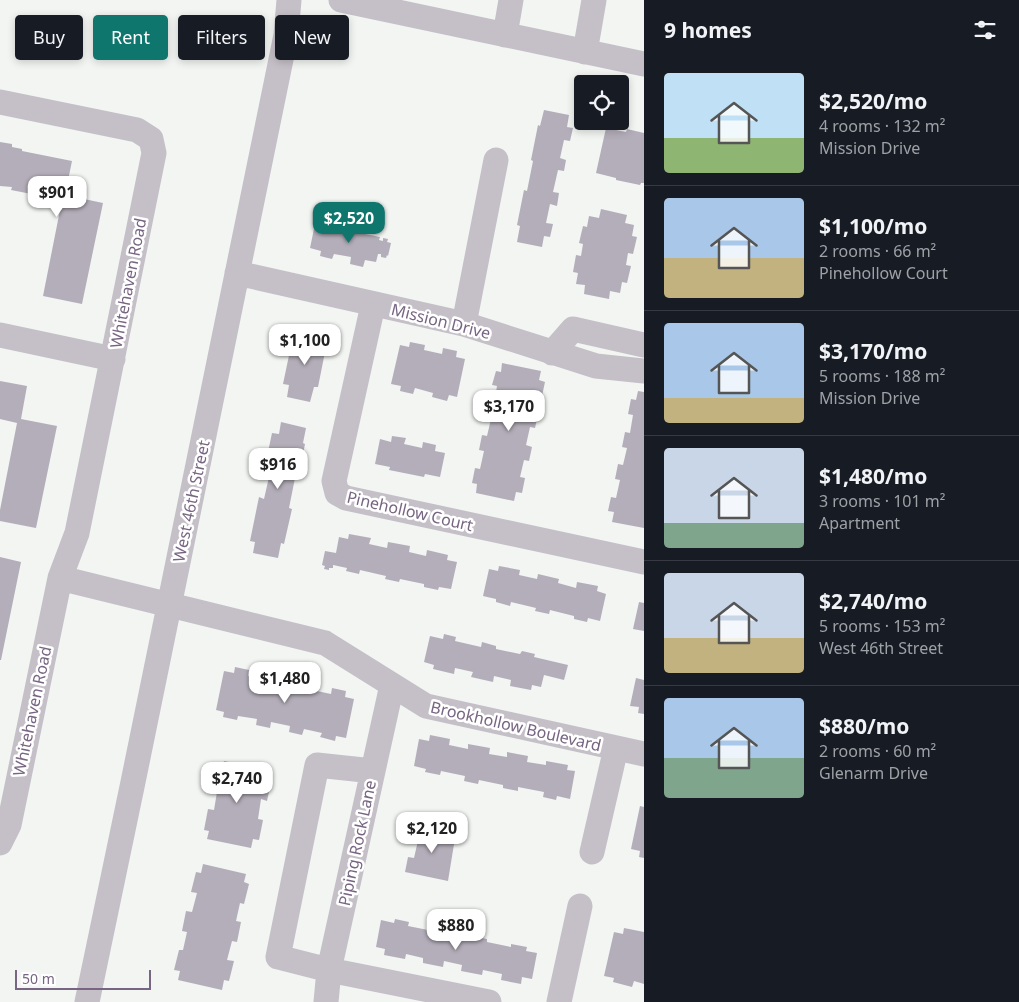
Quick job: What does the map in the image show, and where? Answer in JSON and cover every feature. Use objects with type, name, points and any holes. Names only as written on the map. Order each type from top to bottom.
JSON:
[{"type":"street","name":"West 46th Street","points":[[87,1002],[286,35],[290,0]]},
{"type":"street","points":[[341,0],[644,64]]},
{"type":"street","points":[[505,35],[511,0]]},
{"type":"street","points":[[585,52],[594,0]]},
{"type":"street","name":"Whitehaven Road","points":[[0,102],[137,130],[151,139],[154,153],[77,533],[60,578],[8,791],[8,830],[0,842]]},
{"type":"street","points":[[464,324],[496,160]]},
{"type":"street","name":"Mission Drive","points":[[237,273],[464,324],[596,366],[644,371]]},
{"type":"street","name":"Pinehollow Court","points":[[373,305],[334,481],[337,493],[346,498],[644,562]]},
{"type":"street","points":[[552,353],[573,329],[644,345]]},
{"type":"street","points":[[0,336],[113,358]]},
{"type":"street","points":[[60,578],[169,605]]},
{"type":"street","name":"Brookhollow Boulevard","points":[[169,605],[325,644],[426,706],[644,754]]},
{"type":"street","name":"Piping Rock Lane","points":[[326,1002],[329,970],[392,685]]},
{"type":"street","points":[[592,852],[616,748]]},
{"type":"street","points":[[373,772],[316,765],[278,957],[417,995],[489,1002]]},
{"type":"street","points":[[560,1002],[580,906]]},
{"type":"building","points":[[544,110],[569,115],[567,127],[573,128],[570,141],[564,140],[560,158],[566,160],[564,171],[558,170],[553,192],[559,193],[557,206],[550,204],[546,223],[553,224],[550,237],[544,236],[542,247],[517,242],[520,226],[517,225],[524,190],[527,191],[538,125],[540,126]]},
{"type":"building","points":[[629,129],[644,133],[644,183],[640,185],[616,180],[616,178],[596,173],[606,130],[626,132]]},
{"type":"building","points":[[0,142],[12,144],[12,147],[22,149],[22,151],[72,161],[65,195],[103,203],[82,304],[43,296],[62,200],[11,190],[12,187],[0,186]]},
{"type":"building","points":[[601,209],[627,215],[625,223],[634,225],[632,236],[637,237],[633,254],[628,253],[626,265],[631,266],[627,283],[622,282],[620,293],[610,291],[609,299],[584,294],[585,285],[576,284],[578,273],[573,272],[576,255],[581,256],[583,244],[579,243],[583,226],[587,227],[589,216],[599,218]]},
{"type":"building","points":[[315,224],[330,227],[330,224],[365,231],[365,234],[380,237],[379,240],[383,241],[383,238],[388,239],[387,242],[391,243],[388,256],[386,258],[381,257],[381,254],[378,254],[376,262],[365,260],[363,267],[350,264],[351,257],[334,254],[332,259],[320,256],[321,251],[310,248]]},
{"type":"building","points":[[300,331],[325,336],[322,351],[325,352],[318,387],[314,387],[310,402],[287,397],[289,385],[283,384],[292,341],[297,342]]},
{"type":"building","points":[[410,342],[425,345],[424,350],[442,354],[443,348],[457,351],[456,357],[465,359],[457,397],[449,395],[447,401],[432,397],[433,393],[415,388],[413,394],[400,391],[401,386],[391,384],[400,345],[409,347]]},
{"type":"building","points":[[502,363],[541,371],[539,380],[545,382],[542,396],[537,395],[533,412],[538,414],[535,428],[530,427],[526,445],[532,447],[529,461],[524,460],[520,477],[525,478],[522,493],[516,492],[514,501],[476,493],[477,484],[472,483],[475,468],[480,469],[484,451],[479,450],[482,435],[487,436],[491,419],[486,418],[489,403],[494,404],[497,386],[492,385],[496,371],[501,372]]},
{"type":"building","points":[[0,381],[27,386],[21,419],[57,426],[36,528],[0,521],[0,510],[17,423],[0,419]]},
{"type":"building","points":[[638,391],[644,392],[644,528],[612,522],[614,512],[608,511],[611,497],[616,498],[620,480],[615,479],[618,464],[623,465],[627,448],[622,447],[625,432],[630,433],[633,415],[628,414],[631,399],[636,400]]},
{"type":"building","points":[[281,422],[306,428],[303,443],[305,444],[298,478],[295,478],[289,508],[292,509],[284,544],[281,543],[278,558],[253,553],[255,542],[250,541],[259,497],[264,499],[269,477],[263,476],[272,433],[279,434]]},
{"type":"building","points":[[392,436],[406,438],[404,444],[422,448],[423,442],[436,445],[435,451],[445,453],[440,477],[425,474],[424,477],[389,470],[390,467],[375,464],[380,439],[391,442]]},
{"type":"building","points":[[349,534],[371,538],[369,544],[387,548],[388,542],[410,546],[409,552],[426,556],[427,550],[448,555],[447,560],[457,562],[451,589],[439,587],[438,590],[424,587],[424,584],[400,579],[399,582],[385,579],[386,576],[360,570],[359,574],[346,571],[347,568],[333,565],[333,568],[329,568],[329,570],[324,569],[325,566],[322,565],[325,551],[336,553],[339,537],[348,539]]},
{"type":"building","points":[[0,557],[21,562],[1,660],[0,660]]},
{"type":"building","points":[[499,566],[520,570],[519,575],[537,579],[538,574],[559,579],[558,583],[576,588],[577,582],[598,586],[597,591],[606,594],[600,621],[588,618],[587,622],[574,619],[574,616],[550,610],[549,614],[535,611],[536,608],[511,602],[510,606],[496,602],[496,599],[483,596],[489,569],[498,571]]},
{"type":"building","points":[[639,602],[644,603],[644,631],[633,629]]},
{"type":"building","points":[[444,634],[456,637],[455,641],[481,647],[482,642],[496,646],[496,649],[520,654],[522,651],[535,654],[534,657],[568,665],[564,680],[544,675],[541,687],[532,685],[531,690],[510,686],[511,680],[494,676],[493,682],[471,677],[473,672],[455,668],[454,674],[433,669],[434,665],[424,662],[430,636],[443,639]]},
{"type":"building","points":[[235,667],[249,670],[248,676],[266,680],[267,675],[281,677],[280,683],[298,687],[299,682],[313,685],[312,690],[331,694],[332,688],[346,691],[345,697],[354,699],[346,738],[336,736],[335,741],[320,737],[322,733],[304,729],[302,735],[289,732],[290,726],[271,722],[270,728],[256,725],[257,719],[238,716],[237,720],[223,717],[224,712],[216,710],[224,671],[234,673]]},
{"type":"building","points":[[636,678],[644,680],[644,714],[638,713],[639,707],[630,706]]},
{"type":"building","points":[[430,735],[450,739],[449,745],[468,749],[468,744],[490,748],[489,754],[507,757],[507,752],[528,756],[527,762],[546,765],[546,761],[568,765],[567,770],[575,771],[570,799],[557,796],[556,800],[543,797],[544,792],[518,787],[518,791],[503,788],[503,785],[479,780],[478,784],[464,781],[465,776],[441,771],[440,775],[425,772],[426,769],[414,766],[419,739],[429,741]]},
{"type":"building","points":[[224,761],[268,770],[266,781],[271,782],[267,801],[261,799],[258,819],[263,820],[259,840],[253,839],[251,848],[207,839],[209,831],[204,830],[208,809],[214,810],[217,792],[210,790],[215,768],[222,770]]},
{"type":"building","points":[[640,806],[644,807],[644,858],[639,857],[640,851],[631,849]]},
{"type":"building","points":[[422,823],[445,828],[443,835],[455,838],[448,881],[405,872],[408,857],[414,858]]},
{"type":"building","points":[[203,864],[246,874],[244,882],[249,884],[244,904],[240,903],[236,921],[241,922],[237,942],[232,941],[227,960],[234,961],[229,981],[224,980],[222,990],[178,980],[180,971],[174,970],[179,950],[183,950],[187,932],[182,931],[186,911],[192,912],[197,893],[191,892],[196,872],[201,873]]},
{"type":"building","points":[[395,919],[409,922],[408,926],[433,931],[434,927],[448,930],[448,934],[472,939],[472,936],[487,939],[487,942],[511,947],[511,944],[527,947],[526,951],[537,953],[532,979],[522,977],[521,984],[501,980],[502,974],[483,970],[482,975],[461,971],[462,965],[444,961],[443,967],[423,963],[423,958],[406,954],[405,959],[384,955],[385,949],[376,947],[381,920],[394,923]]},
{"type":"building","points":[[624,928],[644,932],[644,984],[634,981],[632,987],[613,982],[614,978],[604,976],[614,932],[623,934]]}]
